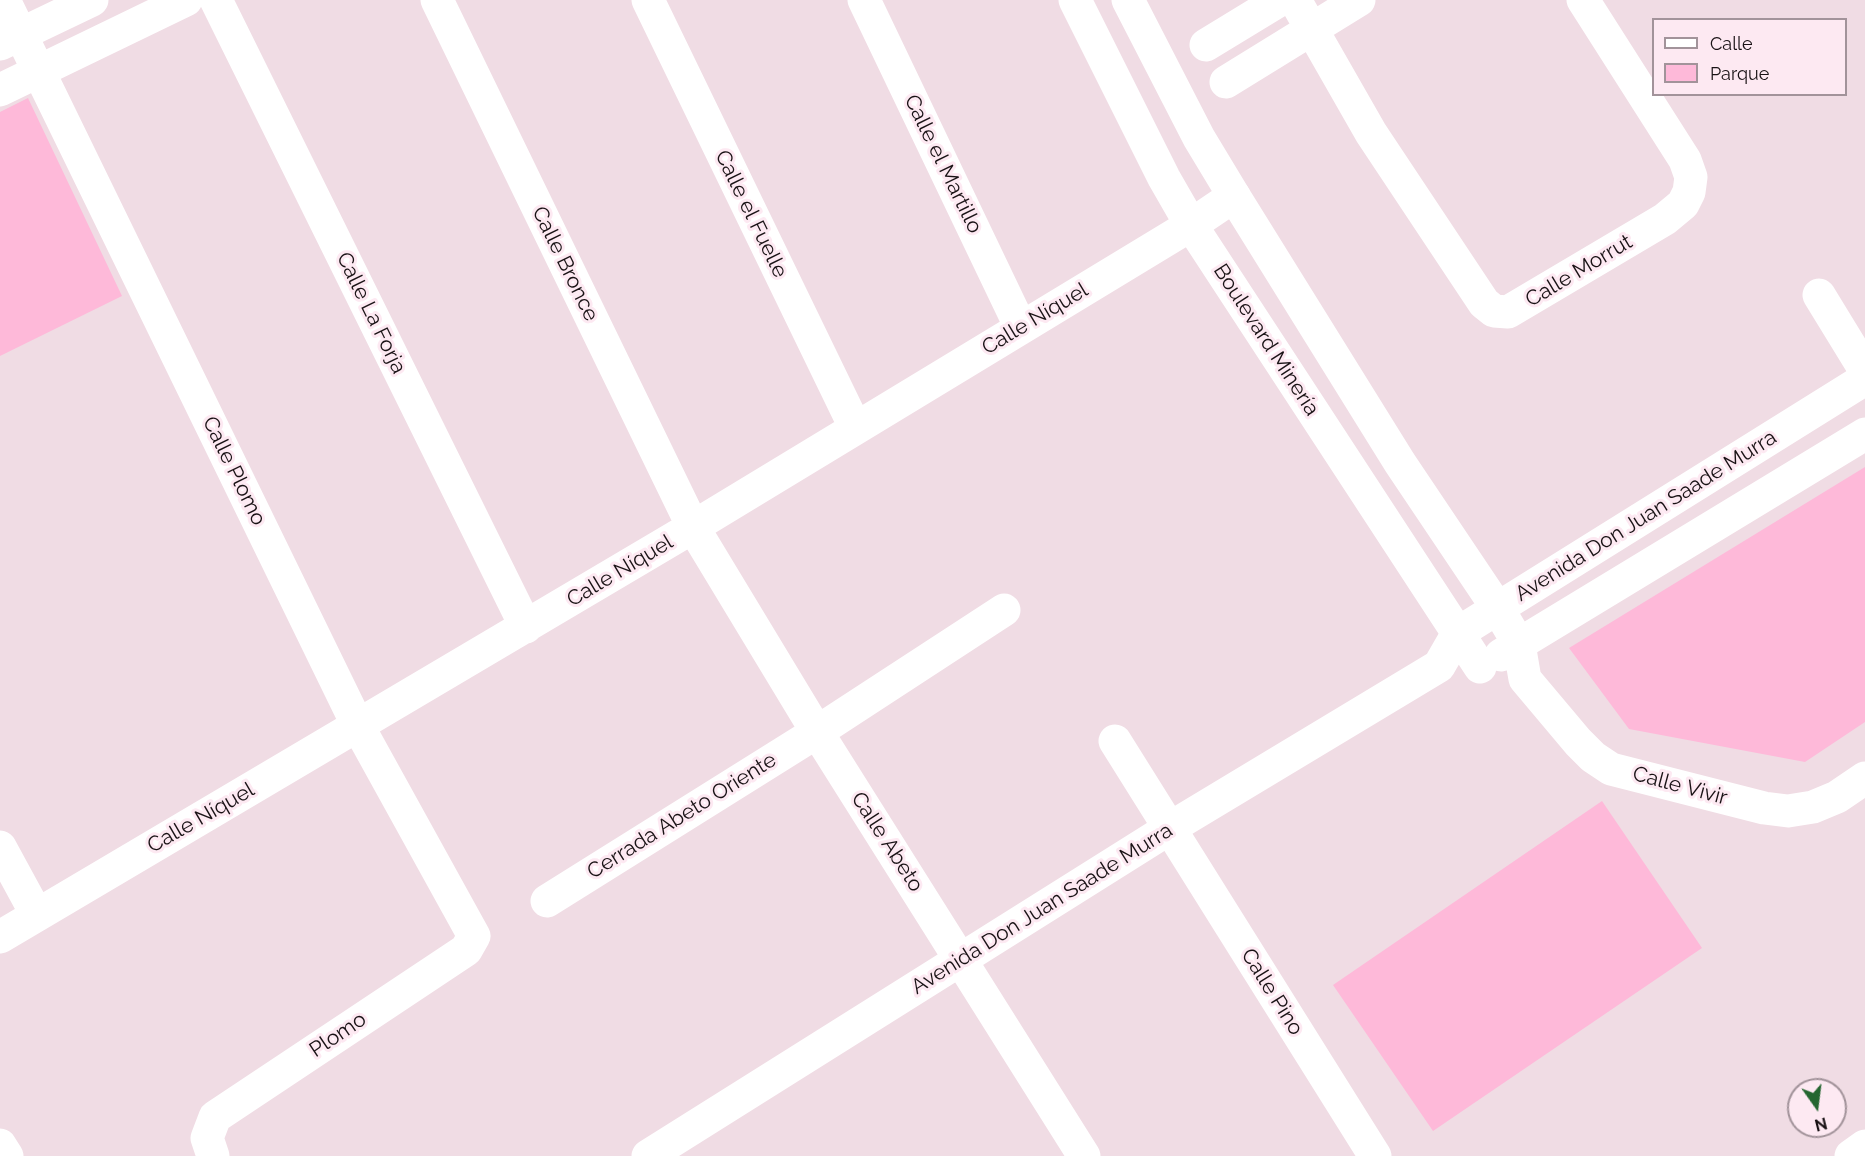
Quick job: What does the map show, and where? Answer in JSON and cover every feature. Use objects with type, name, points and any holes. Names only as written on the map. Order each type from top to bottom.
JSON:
[{"type":"street","name":"Calle Plomo","points":[[4,0],[10,39],[39,71],[358,726],[474,936]]},
{"type":"street","points":[[10,39],[92,0]]},
{"type":"street","points":[[0,90],[186,0]]},
{"type":"street","name":"Calle La Forja","points":[[216,0],[526,627]]},
{"type":"street","name":"Calle Bronce","points":[[437,0],[693,527]]},
{"type":"street","name":"Calle el Fuelle","points":[[648,0],[855,427]]},
{"type":"street","name":"Calle el Martillo","points":[[864,0],[1021,328]]},
{"type":"street","name":"Boulevard Minería","points":[[1075,0],[1164,178],[1191,225],[1480,667]]},
{"type":"street","points":[[1128,0],[1199,138],[1234,196],[1400,463],[1519,644],[1525,679],[1480,667],[1439,666]]},
{"type":"street","points":[[1206,45],[1280,0]]},
{"type":"street","points":[[1295,0],[1310,29]]},
{"type":"street","points":[[1226,82],[1359,0]]},
{"type":"street","name":"Calle Morrut","points":[[1310,29],[1371,133],[1484,303],[1494,311],[1508,312],[1665,219],[1683,204],[1689,192],[1691,177],[1686,160],[1583,0]]},
{"type":"street","name":"Calle Níquel","points":[[0,937],[693,527],[1191,225],[1234,196]]},
{"type":"street","points":[[1820,295],[1865,370]]},
{"type":"street","name":"Avenida Don Juan Saade Murra","points":[[648,1156],[1170,828],[1439,666],[1458,633],[1865,379]]},
{"type":"street","name":"Avenida Don Juan Saade Murra","points":[[1480,667],[1865,434]]},
{"type":"street","name":"Calle Abeto","points":[[693,527],[817,732],[962,958],[1084,1156]]},
{"type":"street","name":"Cerrada Abeto Oriente","points":[[547,901],[817,732],[1004,610]]},
{"type":"street","name":"Calle Vivir","points":[[1525,679],[1578,742],[1593,757],[1611,769],[1764,808],[1788,811],[1813,807],[1837,796],[1865,778]]},
{"type":"street","name":"Calle Pino","points":[[1115,741],[1375,1156]]},
{"type":"street","points":[[0,847],[37,915]]},
{"type":"street","name":"Plomo","points":[[210,1147],[215,1117],[466,950],[474,936]]},
{"type":"street","points":[[0,1145],[7,1156]]},
{"type":"street","points":[[1851,1156],[1865,1146]]},
{"type":"green space","points":[[28,98],[122,296],[0,356],[0,112]]},
{"type":"green space","points":[[1865,467],[1865,722],[1805,762],[1629,729],[1569,648]]},
{"type":"green space","points":[[1602,801],[1702,948],[1433,1131],[1333,985]]}]
